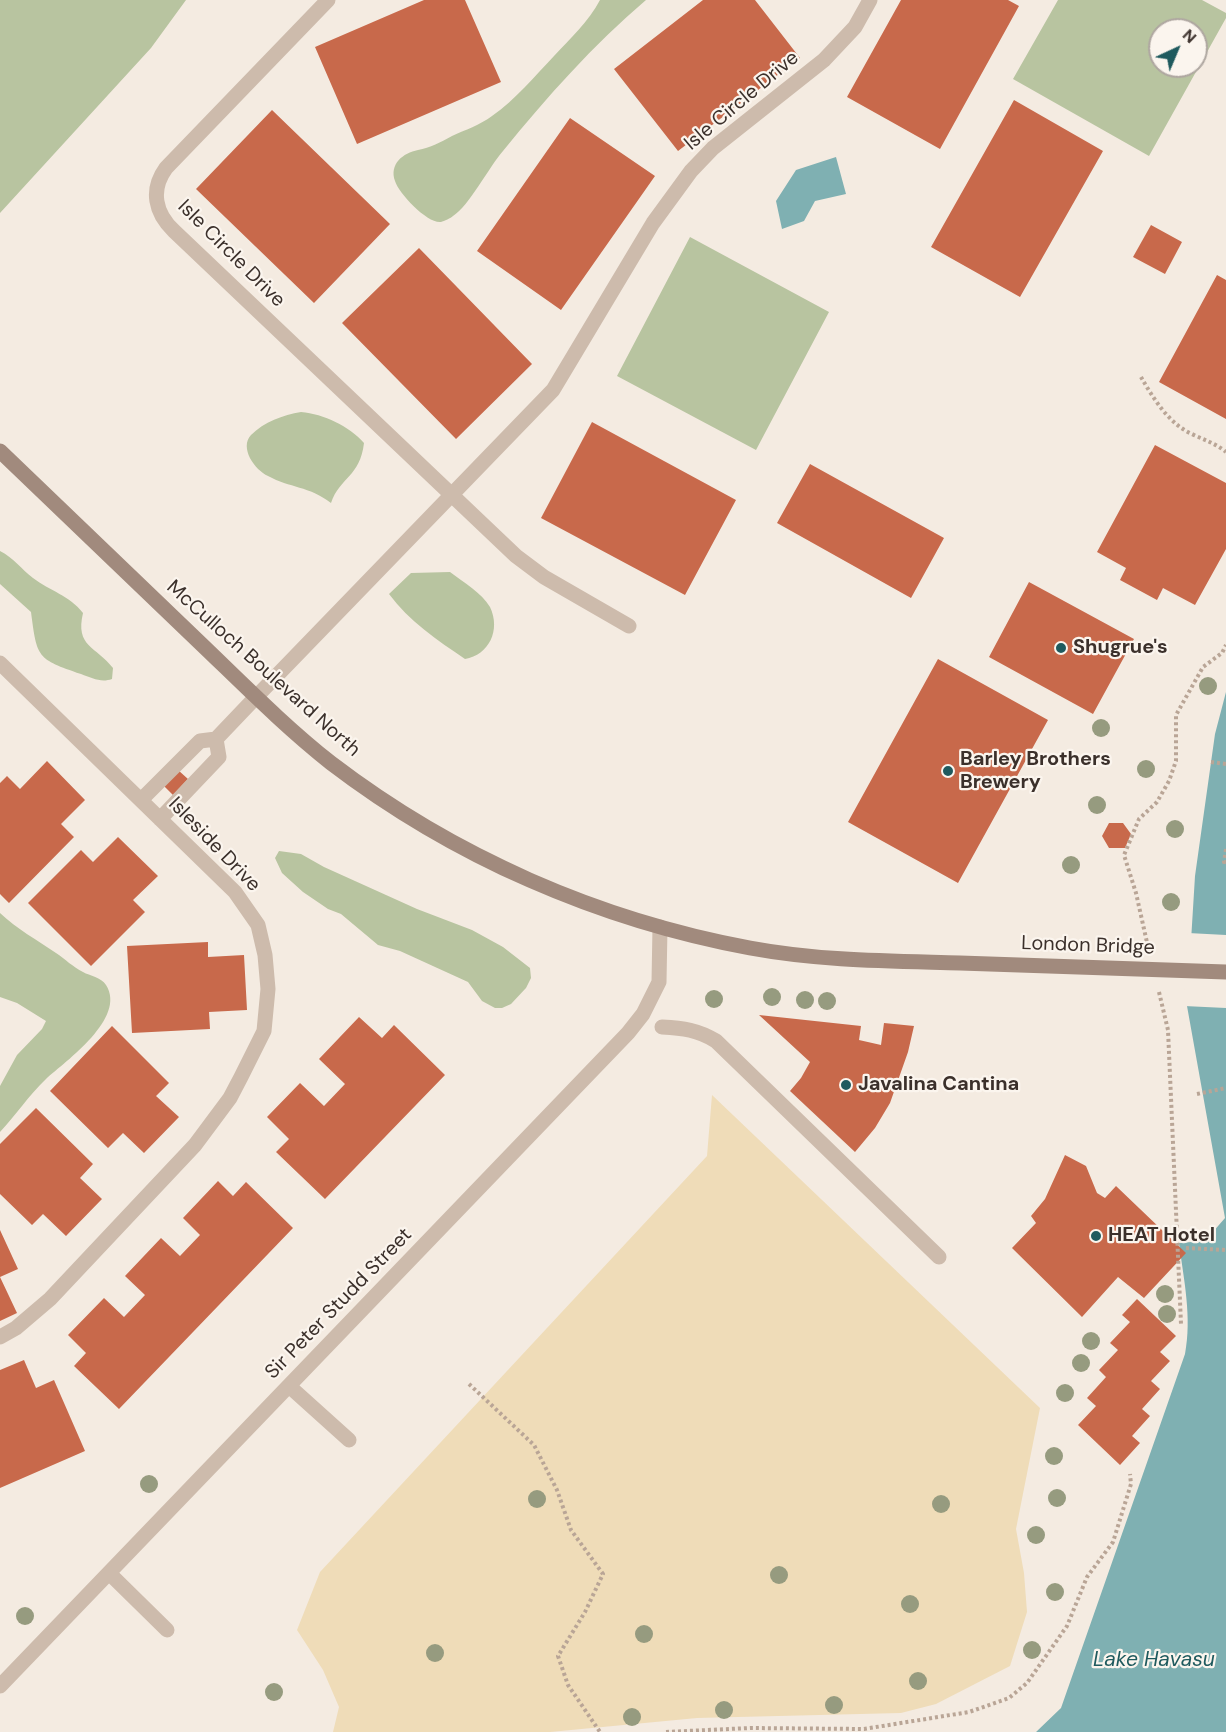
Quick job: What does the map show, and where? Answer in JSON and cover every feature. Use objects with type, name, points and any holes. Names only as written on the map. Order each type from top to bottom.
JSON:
[{"type":"street","name":"Isle Circle Drive","points":[[328,0],[166,168],[156,188],[158,210],[171,229],[530,568],[629,626]]},
{"type":"street","name":"Isle Circle Drive","points":[[216,739],[450,494],[553,390],[653,223],[691,171],[713,148],[824,60],[855,27],[870,0]]},
{"type":"street","name":"McCulloch Boulevard North","points":[[0,451],[256,697],[329,762],[392,807],[460,847],[529,881],[602,909],[660,927],[752,948],[818,957],[948,963]]},
{"type":"street","name":"Isleside Drive","points":[[0,663],[235,892],[258,925],[265,955],[268,989],[264,1031],[230,1098],[195,1145],[50,1299],[16,1328],[0,1337]]},
{"type":"street","points":[[141,800],[200,741],[216,739],[219,758],[160,819]]},
{"type":"street","name":"Sir Peter Studd Street","points":[[0,1686],[628,1033],[643,1014],[659,982],[660,927]]},
{"type":"street","name":"London Bridge","points":[[948,963],[1226,972]]},
{"type":"street","points":[[662,1026],[688,1028],[701,1032],[716,1041],[939,1257]]},
{"type":"street","points":[[289,1386],[349,1440]]},
{"type":"street","points":[[109,1574],[167,1630]]},
{"type":"path","points":[[1141,377],[1159,405],[1181,427],[1191,434],[1212,442],[1226,452]]},
{"type":"path","points":[[1211,762],[1226,764]]},
{"type":"path","points":[[1226,849],[1224,862],[1226,862]]},
{"type":"path","points":[[1197,1094],[1226,1088]]},
{"type":"path","points":[[1186,1248],[1226,1250]]},
{"type":"path","points":[[469,1384],[534,1445],[557,1490],[571,1530],[603,1574],[585,1612],[558,1656],[568,1685],[600,1732]]},
{"type":"path","points":[[666,1732],[750,1728],[864,1729],[969,1712],[1009,1698],[1027,1683],[1051,1650],[1067,1626],[1087,1576],[1113,1542],[1131,1484],[1130,1474]]},
{"type":"green space","points":[[0,0],[186,0],[151,48],[0,213]]},
{"type":"green space","points":[[600,0],[646,0],[607,35],[554,91],[497,158],[459,211],[451,218],[441,222],[429,218],[415,207],[395,181],[394,169],[399,160],[412,151],[431,146],[477,125],[501,109],[573,36]]},
{"type":"green space","points":[[1058,0],[1202,0],[1226,13],[1226,18],[1208,50],[1208,18],[1148,18],[1148,78],[1193,78],[1149,156],[1013,79]]},
{"type":"green space","points":[[690,237],[829,312],[756,450],[617,376]]},
{"type":"green space","points":[[301,412],[336,422],[351,431],[364,443],[358,463],[339,487],[331,503],[315,493],[276,480],[263,473],[254,464],[248,452],[248,440],[256,430],[274,420]]},
{"type":"green space","points":[[0,551],[33,578],[66,597],[78,607],[83,613],[81,624],[84,640],[113,668],[112,679],[93,678],[55,664],[42,655],[35,639],[31,612],[0,584]]},
{"type":"green space","points":[[450,572],[482,597],[490,607],[493,616],[491,640],[481,652],[465,659],[414,621],[389,594],[411,573]]},
{"type":"green space","points":[[279,851],[301,854],[324,867],[417,909],[472,930],[503,947],[530,968],[531,978],[526,988],[511,1004],[495,1008],[482,1001],[468,982],[400,951],[378,945],[341,914],[328,909],[303,892],[282,873],[275,858]]},
{"type":"green space","points":[[0,913],[76,968],[101,980],[106,985],[110,998],[108,1011],[102,1024],[91,1038],[40,1085],[0,1132],[0,1086],[17,1055],[42,1029],[46,1021],[17,1003],[0,997]]},
{"type":"sand","points":[[712,1095],[1040,1408],[1016,1529],[1024,1573],[1027,1612],[1010,1666],[936,1704],[901,1713],[697,1718],[550,1732],[333,1732],[339,1707],[323,1670],[297,1630],[320,1572],[707,1156]]},
{"type":"water","points":[[836,157],[846,194],[815,201],[804,221],[782,229],[776,201],[796,170]]},
{"type":"water","name":"Lake Havasu","points":[[1226,692],[1226,1732],[1036,1732],[1061,1708],[1185,1354],[1188,1326],[1179,1243],[1205,1241],[1225,1218],[1187,1006],[1195,876],[1215,734]]},
{"type":"pier","points":[[1188,933],[1226,935],[1226,1008],[1184,1006]]},
{"type":"building","points":[[424,0],[465,0],[501,82],[357,144],[315,47]]},
{"type":"building","points":[[703,0],[755,0],[800,58],[678,151],[614,69]]},
{"type":"building","points":[[901,0],[1008,0],[1019,6],[940,149],[847,97]]},
{"type":"building","points":[[1014,100],[1103,151],[1020,297],[931,247]]},
{"type":"building","points":[[272,110],[390,224],[314,303],[196,189]]},
{"type":"building","points":[[570,118],[655,176],[561,310],[477,251]]},
{"type":"building","points":[[1151,225],[1182,242],[1165,274],[1133,257]]},
{"type":"building","points":[[419,248],[532,364],[456,439],[342,323]]},
{"type":"building","points":[[1217,275],[1226,280],[1226,419],[1159,382]]},
{"type":"building","points":[[592,422],[736,500],[685,595],[541,518]]},
{"type":"building","points":[[1155,445],[1226,483],[1226,549],[1195,605],[1163,588],[1157,600],[1120,580],[1126,568],[1097,552]]},
{"type":"building","points":[[810,464],[944,538],[911,598],[777,523]]},
{"type":"building","name":"Shugrue's","points":[[1029,582],[1134,639],[1093,714],[989,657]]},
{"type":"building","name":"Barley Brothers Brewery","points":[[938,659],[1048,720],[958,883],[848,822]]},
{"type":"building","points":[[47,761],[85,800],[61,824],[74,837],[9,903],[0,894],[0,783],[7,776],[20,789]]},
{"type":"building","points":[[178,770],[188,779],[173,795],[163,785]]},
{"type":"building","points":[[1109,823],[1123,823],[1131,834],[1125,848],[1109,848],[1102,836]]},
{"type":"building","points":[[118,837],[158,876],[133,900],[145,912],[91,966],[28,903],[81,850],[93,862]]},
{"type":"building","points":[[208,942],[208,957],[244,955],[247,1010],[209,1012],[210,1029],[132,1033],[127,946]]},
{"type":"building","name":"Javalina Cantina","points":[[759,1015],[861,1026],[859,1040],[881,1045],[884,1023],[914,1026],[908,1052],[890,1103],[875,1128],[855,1152],[790,1091],[810,1062]]},
{"type":"building","points":[[359,1017],[382,1038],[394,1025],[445,1075],[325,1199],[276,1152],[289,1139],[267,1117],[300,1083],[324,1106],[345,1084],[319,1059]]},
{"type":"building","points":[[112,1026],[169,1083],[156,1096],[179,1117],[144,1153],[123,1133],[108,1148],[50,1091]]},
{"type":"building","points":[[36,1108],[93,1164],[80,1178],[102,1199],[66,1236],[43,1214],[32,1225],[0,1194],[0,1144]]},
{"type":"building","name":"HEAT Hotel","points":[[1065,1155],[1086,1166],[1097,1193],[1105,1198],[1116,1186],[1186,1253],[1144,1298],[1118,1277],[1082,1317],[1012,1248],[1036,1223],[1031,1216],[1045,1199]]},
{"type":"building","points":[[218,1181],[233,1196],[246,1182],[293,1228],[119,1409],[74,1366],[86,1353],[68,1335],[104,1298],[124,1317],[145,1295],[125,1276],[161,1238],[180,1256],[200,1235],[183,1218]]},
{"type":"building","points":[[0,1230],[18,1269],[0,1277]]},
{"type":"building","points":[[0,1277],[17,1313],[0,1321]]},
{"type":"building","points":[[1137,1299],[1176,1336],[1160,1352],[1170,1361],[1151,1381],[1160,1389],[1142,1409],[1150,1416],[1132,1436],[1140,1443],[1120,1465],[1078,1425],[1096,1406],[1087,1398],[1106,1377],[1099,1370],[1118,1350],[1110,1343],[1130,1322],[1122,1315]]},
{"type":"building","points":[[24,1360],[36,1388],[54,1380],[85,1451],[0,1488],[0,1370]]},
{"type":"place","name":"Shugrue's","points":[[1061,648]]},
{"type":"place","name":"Barley Brothers Brewery","points":[[948,771]]},
{"type":"place","name":"Javalina Cantina","points":[[846,1085]]},
{"type":"place","name":"HEAT Hotel","points":[[1096,1236]]}]
